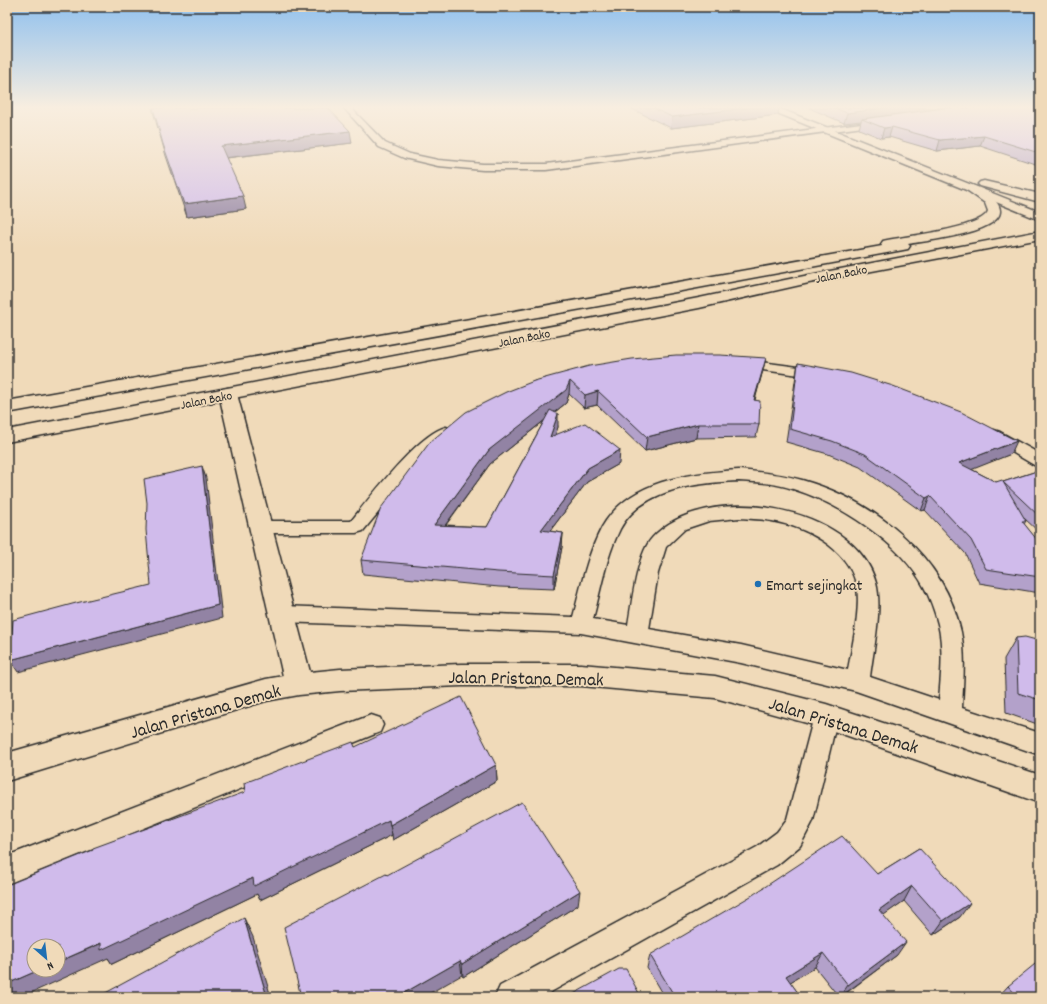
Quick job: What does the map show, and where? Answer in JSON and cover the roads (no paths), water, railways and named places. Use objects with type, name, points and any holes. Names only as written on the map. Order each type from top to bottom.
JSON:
[{"type":"main road","points":[[886,155],[1040,216]]},
{"type":"main road","points":[[908,155],[1040,205]]},
{"type":"main road","points":[[984,184],[1040,198]]},
{"type":"main road","points":[[676,288],[694,280],[981,225],[994,216],[994,211],[989,201],[970,188]]},
{"type":"main road","name":"Jalan Bako","points":[[7,407],[676,288],[1040,220]]},
{"type":"main road","name":"Jalan Bako","points":[[7,436],[699,303],[809,279],[1040,235]]},
{"type":"main road","points":[[699,303],[727,304],[1023,246],[1040,244]]},
{"type":"main road","points":[[228,394],[299,684]]},
{"type":"main road","name":"Jalan Pristana Demak","points":[[7,768],[266,690],[299,684],[340,680],[461,675],[581,675],[715,687],[742,693],[826,716],[1040,789]]},
{"type":"street","points":[[405,155],[438,163],[483,167],[546,167],[637,155]]},
{"type":"street","points":[[725,362],[785,368],[834,377]]},
{"type":"street","points":[[261,527],[356,527],[410,461],[432,441],[459,423]]},
{"type":"street","points":[[980,429],[1040,461]]},
{"type":"street","points":[[581,625],[610,528],[634,502],[661,488],[711,476],[754,476],[793,483],[833,497],[880,526],[905,548],[922,568],[934,587],[945,613],[952,647],[950,714]]},
{"type":"street","points":[[637,634],[651,564],[658,543],[667,534],[680,524],[702,516],[727,511],[753,511],[767,513],[803,524],[822,533],[850,551],[860,566],[866,583],[866,609],[858,682]]},
{"type":"street","points":[[282,614],[581,625],[637,634],[741,654],[858,682],[1040,744]]},
{"type":"street","points":[[511,997],[767,856],[787,842],[796,831],[800,821],[826,716]]},
{"type":"street","points":[[7,870],[371,725]]},
{"type":"place","name":"Emart sejingkat","points":[[758,584]]}]
